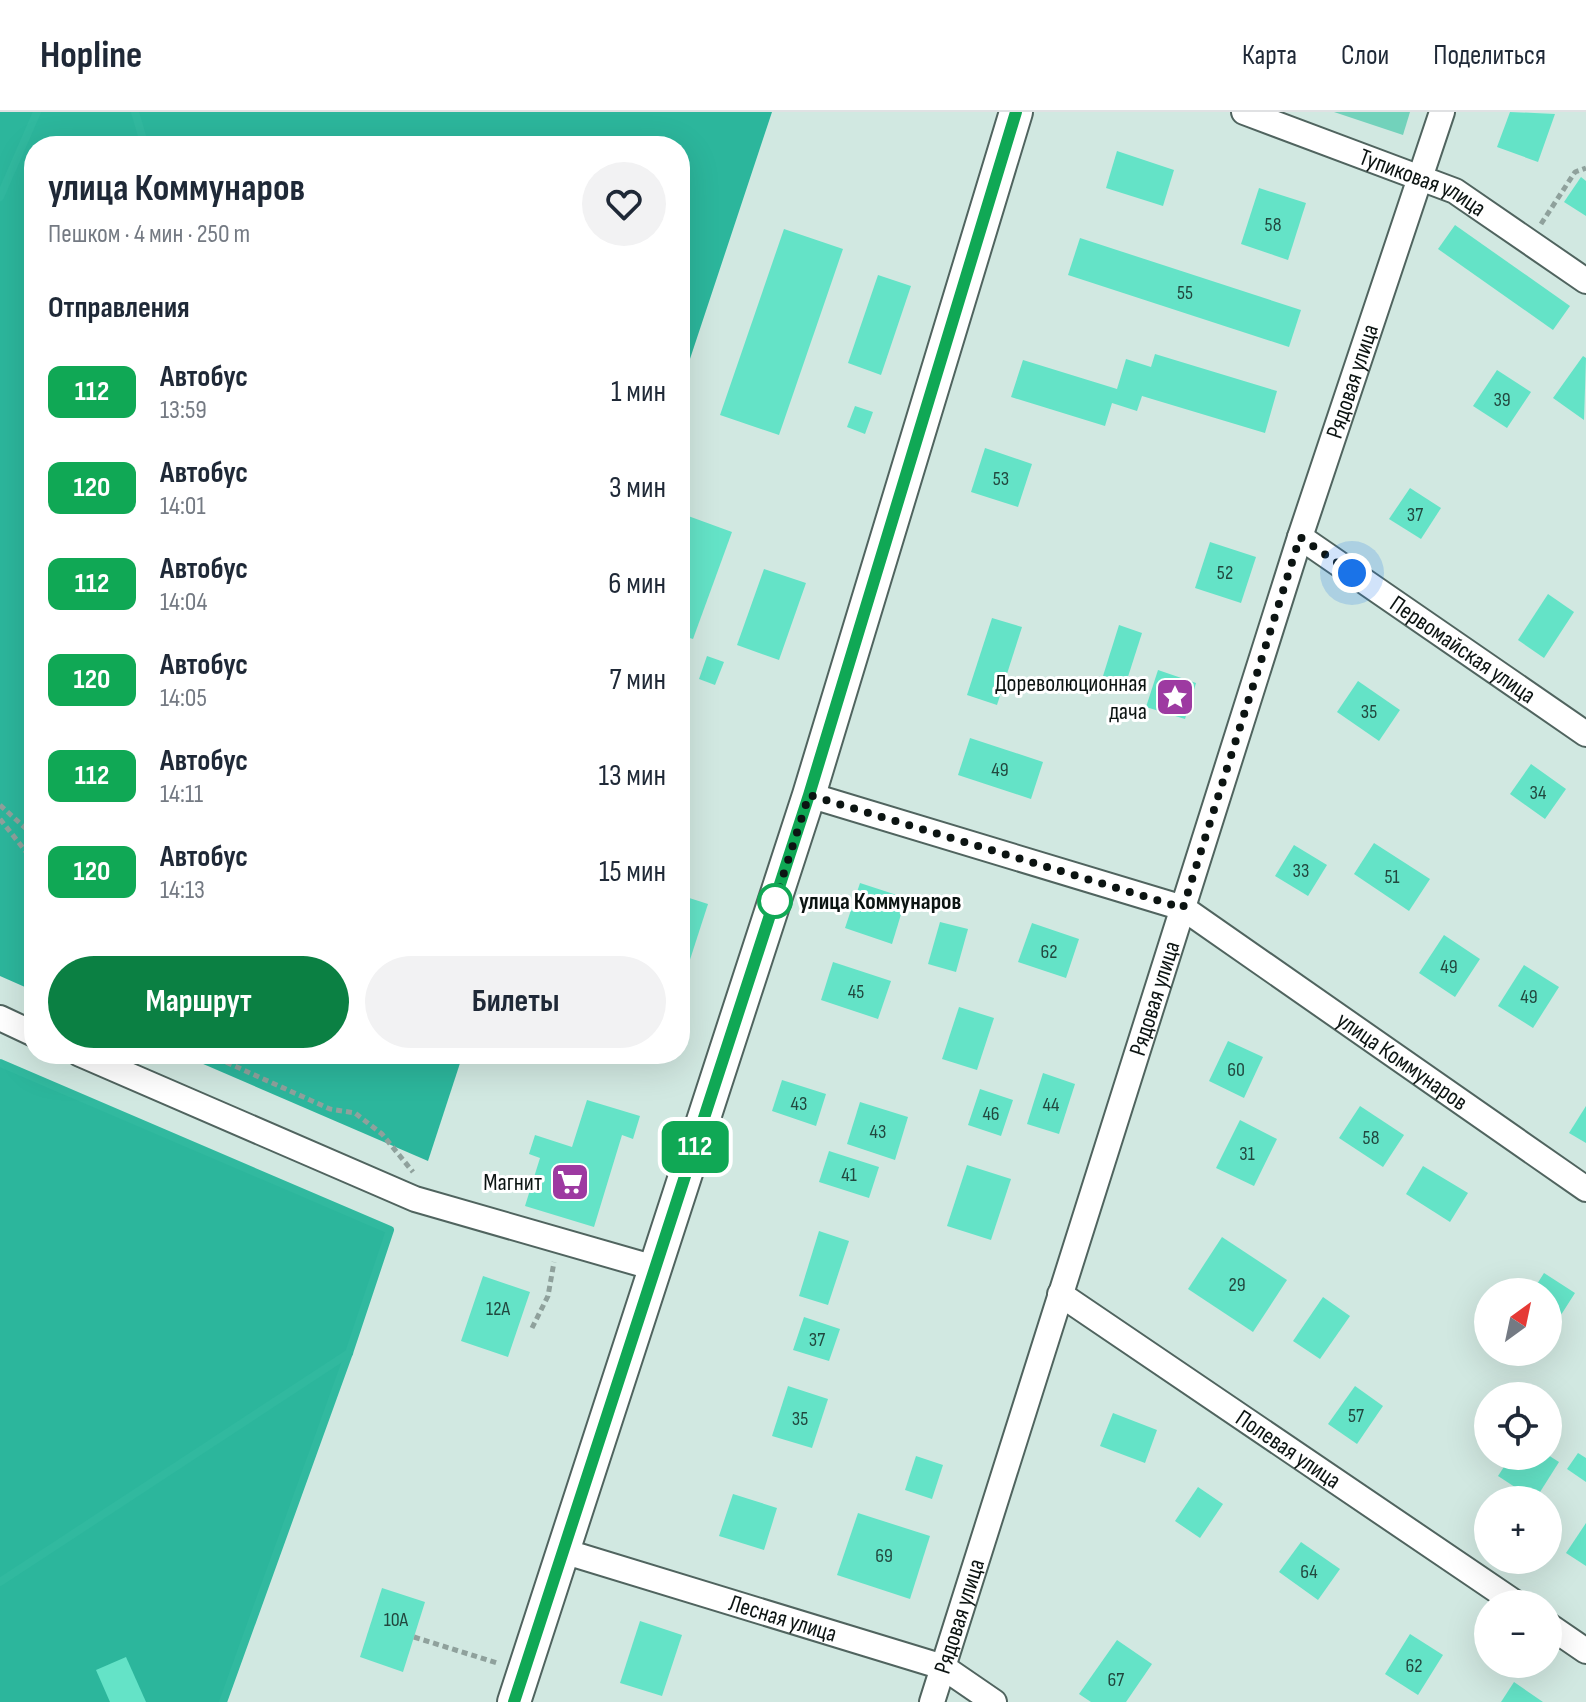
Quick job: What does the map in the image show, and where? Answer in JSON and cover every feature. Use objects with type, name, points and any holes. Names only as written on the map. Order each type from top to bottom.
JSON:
[{"type":"main road","points":[[519,1687],[809,795],[1016,112]]},
{"type":"street","name":"Тупиковая улица","points":[[1244,112],[1423,176],[1455,191],[1586,281]]},
{"type":"street","name":"Рядовая улица","points":[[932,1702],[1300,537],[1442,112]]},
{"type":"street","name":"Первомайская улица","points":[[1300,537],[1586,734]]},
{"type":"street","name":"улица Коммунаров","points":[[809,795],[1183,908],[1586,1189]]},
{"type":"street","points":[[0,1018],[24,1029]]},
{"type":"street","points":[[103,1064],[415,1199],[655,1268]]},
{"type":"street","name":"Полевая улица","points":[[1060,1294],[1496,1590]]},
{"type":"street","name":"Лесная улица","points":[[563,1551],[943,1667],[994,1702]]},
{"type":"street","points":[[1562,1635],[1586,1651]]},
{"type":"path","points":[[1529,241],[1575,172],[1586,168]]},
{"type":"path","points":[[0,805],[24,827]]},
{"type":"path","points":[[0,819],[24,849]]},
{"type":"path","points":[[230,1064],[330,1109],[355,1113],[382,1134],[413,1167],[415,1199]]},
{"type":"path","points":[[532,1328],[548,1296],[555,1257]]},
{"type":"path","points":[[414,1637],[519,1687]]},
{"type":"green space","points":[[0,112],[772,112],[690,359],[690,136],[24,136],[24,987],[0,976]]},
{"type":"green space","points":[[1334,112],[1410,112],[1403,135]]},
{"type":"green space","points":[[0,1063],[390,1230],[223,1702],[0,1702]]},
{"type":"green space","points":[[203,1064],[460,1064],[428,1161]]},
{"type":"building","points":[[1510,112],[1555,114],[1538,162],[1497,147]]},
{"type":"building","points":[[1117,151],[1174,170],[1163,206],[1106,188]]},
{"type":"building","points":[[1581,177],[1586,181],[1586,216],[1564,202]]},
{"type":"building","points":[[1259,188],[1306,203],[1288,260],[1241,244]]},
{"type":"building","points":[[1455,225],[1570,306],[1553,330],[1438,249]]},
{"type":"building","points":[[784,229],[843,249],[779,435],[720,415]]},
{"type":"building","points":[[1080,238],[1301,310],[1289,347],[1068,275]]},
{"type":"building","points":[[878,275],[911,286],[881,375],[848,363]]},
{"type":"building","points":[[1155,354],[1277,391],[1265,433],[1142,396],[1137,411],[1112,403],[1105,426],[1011,397],[1023,360],[1117,389],[1126,359],[1151,367]]},
{"type":"building","points":[[1583,356],[1586,358],[1584,420],[1553,398]]},
{"type":"building","points":[[1497,370],[1531,392],[1507,428],[1473,406]]},
{"type":"building","points":[[855,406],[873,412],[865,434],[847,427]]},
{"type":"building","points":[[985,448],[1032,464],[1018,507],[971,492]]},
{"type":"building","points":[[1410,488],[1441,508],[1421,539],[1389,519]]},
{"type":"building","points":[[690,517],[732,532],[693,639],[690,638]]},
{"type":"building","points":[[1210,542],[1256,557],[1241,603],[1195,588]]},
{"type":"building","points":[[764,569],[806,583],[779,660],[737,645]]},
{"type":"building","points":[[1548,594],[1574,612],[1544,658],[1518,640]]},
{"type":"building","points":[[992,618],[1022,627],[997,705],[967,695]]},
{"type":"building","points":[[1119,625],[1142,633],[1126,683],[1103,676]]},
{"type":"building","points":[[707,656],[724,662],[715,685],[699,679]]},
{"type":"building","points":[[1158,670],[1196,683],[1185,719],[1146,707]]},
{"type":"building","points":[[1358,681],[1400,710],[1379,741],[1337,712]]},
{"type":"building","points":[[970,738],[1043,762],[1031,799],[958,775]]},
{"type":"building","points":[[1531,764],[1566,789],[1545,819],[1510,794]]},
{"type":"building","points":[[1374,843],[1430,879],[1409,911],[1354,874]]},
{"type":"building","points":[[1294,845],[1327,865],[1308,896],[1275,876]]},
{"type":"building","points":[[860,883],[906,898],[892,944],[845,928]]},
{"type":"building","points":[[690,898],[708,904],[690,960]]},
{"type":"building","points":[[940,922],[968,929],[956,972],[928,964]]},
{"type":"building","points":[[1032,923],[1079,939],[1066,978],[1018,962]]},
{"type":"building","points":[[1444,935],[1480,959],[1455,997],[1419,973]]},
{"type":"building","points":[[833,962],[891,981],[878,1019],[821,1000]]},
{"type":"building","points":[[1524,965],[1559,987],[1533,1028],[1498,1006]]},
{"type":"building","points":[[959,1007],[994,1018],[977,1070],[942,1059]]},
{"type":"building","points":[[1228,1041],[1263,1057],[1244,1098],[1209,1081]]},
{"type":"building","points":[[1043,1073],[1075,1084],[1059,1134],[1027,1124]]},
{"type":"building","points":[[782,1080],[826,1094],[816,1126],[772,1111]]},
{"type":"building","points":[[980,1089],[1013,1100],[1001,1136],[968,1125]]},
{"type":"building","name":"Магнит","points":[[587,1100],[640,1116],[633,1139],[622,1135],[594,1227],[525,1206],[540,1158],[529,1154],[535,1135],[572,1147]]},
{"type":"building","points":[[860,1102],[908,1117],[895,1160],[847,1144]]},
{"type":"building","points":[[1360,1106],[1404,1135],[1383,1167],[1339,1138]]},
{"type":"building","points":[[1586,1106],[1586,1143],[1569,1133]]},
{"type":"building","points":[[1240,1120],[1277,1139],[1254,1186],[1216,1168]]},
{"type":"building","points":[[829,1151],[879,1167],[869,1198],[819,1182]]},
{"type":"building","points":[[967,1165],[1011,1179],[991,1240],[947,1226]]},
{"type":"building","points":[[1423,1166],[1468,1193],[1450,1222],[1406,1194]]},
{"type":"building","points":[[819,1231],[849,1241],[828,1305],[799,1296]]},
{"type":"building","points":[[1222,1237],[1287,1280],[1253,1332],[1188,1289]]},
{"type":"building","points":[[483,1276],[530,1292],[508,1357],[461,1341]]},
{"type":"building","points":[[1562,1285],[1575,1293],[1562,1313]]},
{"type":"building","points":[[1323,1297],[1350,1316],[1320,1359],[1293,1341]]},
{"type":"building","points":[[804,1317],[840,1329],[829,1361],[793,1350]]},
{"type":"building","points":[[788,1386],[828,1399],[812,1448],[772,1436]]},
{"type":"building","points":[[1355,1386],[1383,1406],[1357,1444],[1328,1424]]},
{"type":"building","points":[[1113,1413],[1157,1430],[1145,1463],[1100,1446]]},
{"type":"building","points":[[1578,1453],[1586,1458],[1586,1482],[1567,1469]]},
{"type":"building","points":[[916,1456],[943,1465],[932,1499],[905,1490]]},
{"type":"building","points":[[1502,1470],[1554,1470],[1544,1486],[1513,1486],[1498,1476]]},
{"type":"building","points":[[1198,1487],[1223,1504],[1200,1538],[1175,1521]]},
{"type":"building","points":[[733,1494],[777,1508],[764,1550],[719,1536]]},
{"type":"building","points":[[858,1513],[930,1536],[910,1599],[837,1575]]},
{"type":"building","points":[[1586,1523],[1586,1566],[1566,1553]]},
{"type":"building","points":[[1301,1542],[1340,1569],[1318,1600],[1279,1572]]},
{"type":"building","points":[[382,1588],[425,1602],[403,1672],[360,1657]]},
{"type":"building","points":[[640,1621],[682,1635],[662,1696],[620,1683]]},
{"type":"building","points":[[1410,1634],[1443,1655],[1418,1695],[1385,1674]]},
{"type":"building","points":[[1117,1640],[1152,1664],[1126,1702],[1091,1702],[1079,1694]]},
{"type":"building","points":[[126,1657],[146,1702],[110,1702],[96,1670]]},
{"type":"building","points":[[1514,1682],[1543,1702],[1501,1702]]},
{"type":"waterway","points":[[27,136],[37,112]]},
{"type":"waterway","points":[[135,112],[142,136]]},
{"type":"waterway","points":[[0,197],[24,142]]},
{"type":"waterway","points":[[0,1063],[390,1230],[223,1702]]},
{"type":"waterway","points":[[0,1582],[349,1353]]},
{"type":"bus line","name":"112","points":[[514,1702],[776,901],[1016,112]]},
{"type":"place","name":"Дореволюционная дача","points":[[1175,697]]},
{"type":"place","name":"улица Коммунаров","points":[[775,901]]},
{"type":"place","name":"Магнит","points":[[570,1182]]},
{"type":"route","points":[[775,901],[809,795],[1183,908],[1300,537],[1352,573]]}]
